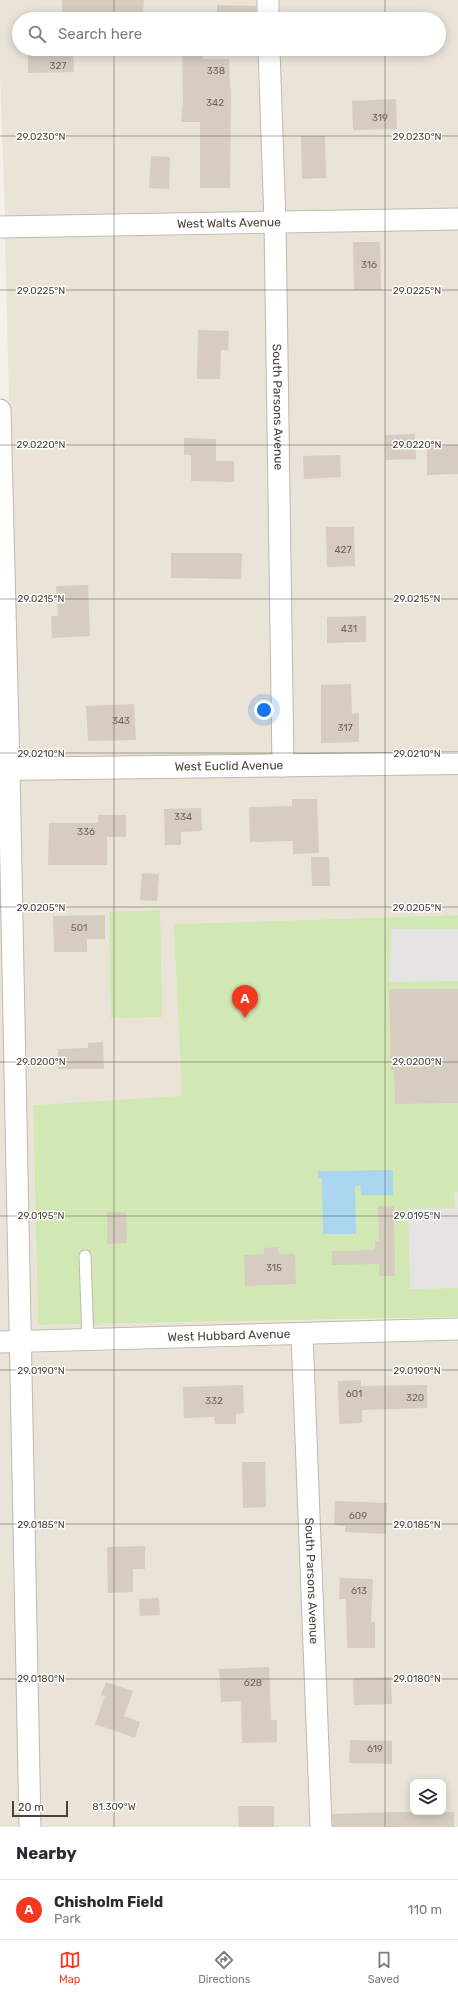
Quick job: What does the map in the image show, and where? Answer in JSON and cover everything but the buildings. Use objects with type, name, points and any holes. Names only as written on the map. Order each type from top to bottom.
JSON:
[{"type":"street","points":[[268,0],[268,12]]},
{"type":"street","name":"South Parsons Avenue","points":[[269,56],[275,222],[283,766]]},
{"type":"street","name":"West Walts Avenue","points":[[0,227],[458,219]]},
{"type":"street","points":[[0,410],[4,769],[20,1342],[30,1827]]},
{"type":"street","name":"West Euclid Avenue","points":[[4,769],[458,763]]},
{"type":"street","name":"West Hubbard Avenue","points":[[0,1342],[458,1329]]},
{"type":"street","name":"South Parsons Avenue","points":[[302,1334],[321,1827]]},
{"type":"lane","points":[[85,1256],[88,1340]]},
{"type":"shaded area","points":[[0,0],[258,0],[259,12],[12,12],[12,56],[260,56],[265,212],[5,216],[0,73]]},
{"type":"shaded area","points":[[277,0],[458,0],[458,209],[284,212],[279,56],[446,56],[446,12],[278,12]]},
{"type":"shaded area","points":[[458,230],[458,753],[293,755],[284,233]]},
{"type":"shaded area","points":[[266,234],[274,755],[18,758],[5,238]]},
{"type":"shaded area","points":[[458,774],[458,915],[175,924],[183,1097],[33,1105],[38,1325],[458,1318],[30,1331],[19,780]]},
{"type":"shaded area","points":[[0,792],[11,1331],[0,1331]]},
{"type":"shaded area","points":[[391,929],[458,929],[458,981],[389,982]]},
{"type":"shaded area","points":[[454,1192],[458,1192],[458,1288],[410,1289],[408,1209],[455,1208]]},
{"type":"shaded area","points":[[458,1340],[458,1827],[331,1827],[312,1345]]},
{"type":"shaded area","points":[[293,1345],[312,1827],[39,1827],[30,1353]]},
{"type":"shaded area","points":[[0,1353],[11,1353],[20,1827],[0,1827]]},
{"type":"green space","points":[[160,910],[162,1017],[111,1018],[109,912]]},
{"type":"green space","points":[[458,915],[458,1317],[38,1325],[33,1105],[182,1096],[174,924]]},
{"type":"water","points":[[393,1170],[393,1195],[361,1195],[360,1185],[355,1187],[356,1234],[323,1234],[322,1178],[318,1178],[318,1171]]},
{"type":"place","name":"Chisholm Field","points":[[245,1018]]}]
